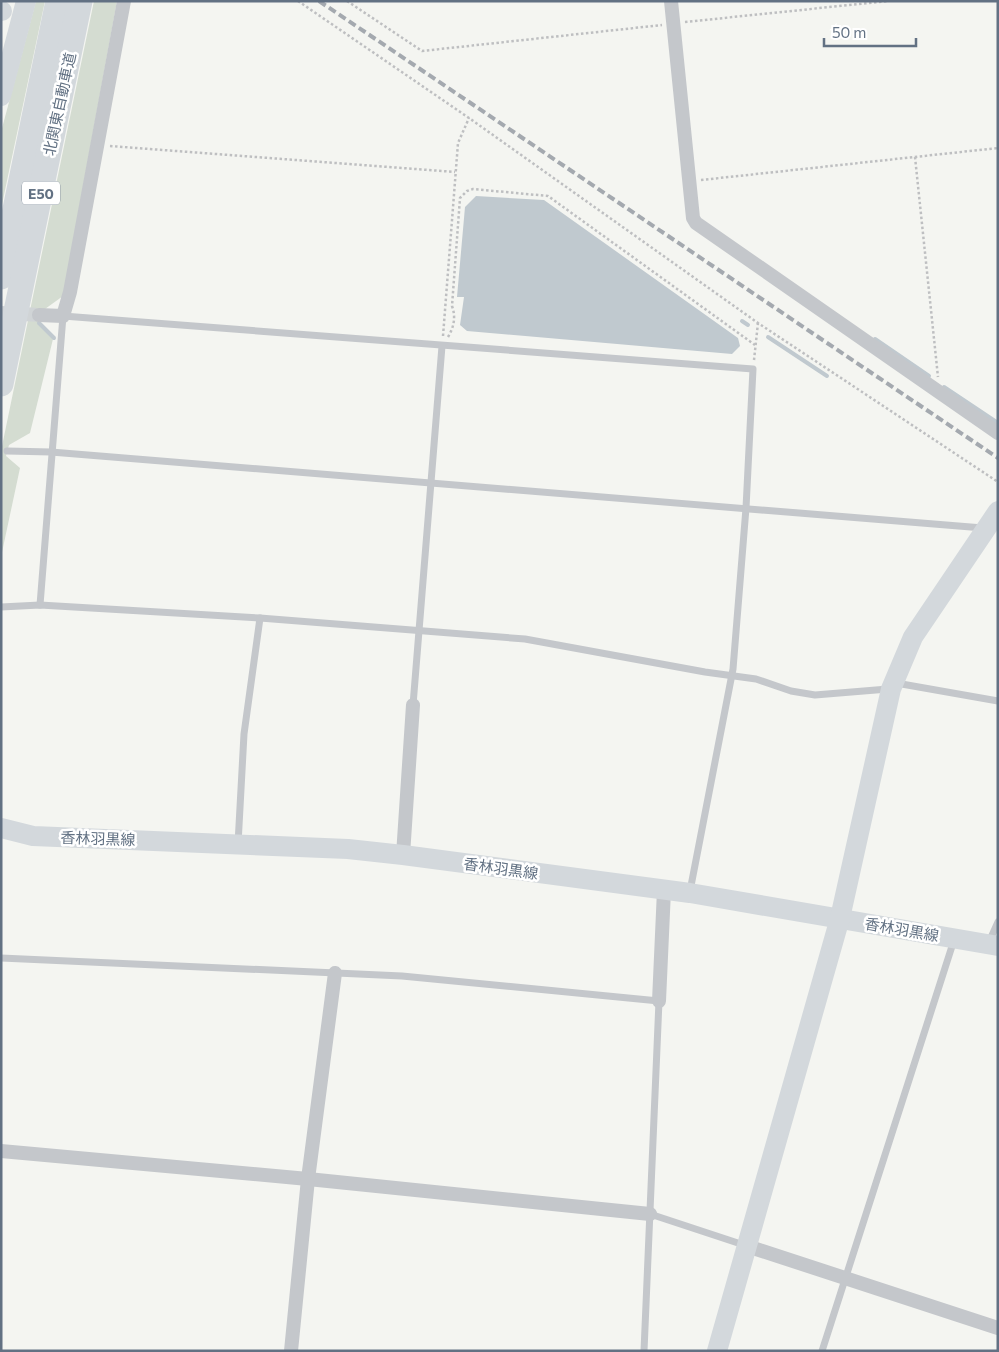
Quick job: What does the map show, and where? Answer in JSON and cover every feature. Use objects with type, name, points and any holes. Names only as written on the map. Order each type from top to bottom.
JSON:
[{"type":"highway","name":"北関東自動車道","points":[[1,278],[58,1]]},
{"type":"highway","name":"北関東自動車道","points":[[1,384],[80,1]]},
{"type":"main road","points":[[1,96],[26,1]]},
{"type":"main road","points":[[717,1351],[840,918],[892,686],[913,637],[998,511]]},
{"type":"main road","name":"香林羽黒線","points":[[1,828],[33,836],[348,849],[403,855],[664,890],[993,945]]},
{"type":"street","points":[[39,315],[63,316],[70,292],[124,1]]},
{"type":"street","points":[[671,1],[693,218],[696,223],[998,433]]},
{"type":"street","points":[[403,855],[413,705]]},
{"type":"street","points":[[659,1001],[664,890]]},
{"type":"street","points":[[291,1351],[308,1179],[335,972]]},
{"type":"street","points":[[1,1151],[308,1179],[650,1214]]},
{"type":"street","points":[[747,1246],[998,1328]]},
{"type":"lane","points":[[40,605],[63,316],[753,369],[746,508],[732,676],[690,894]]},
{"type":"lane","points":[[413,705],[442,346]]},
{"type":"lane","points":[[8,451],[51,452],[985,529]]},
{"type":"lane","points":[[1,607],[40,605],[260,618],[525,639],[756,679],[791,691],[815,695],[892,686],[998,701]]},
{"type":"lane","points":[[238,845],[244,734],[260,618]]},
{"type":"lane","points":[[993,945],[998,922]]},
{"type":"lane","points":[[822,1351],[955,938]]},
{"type":"lane","points":[[1,958],[402,976],[659,1001],[644,1351]]},
{"type":"lane","points":[[650,1214],[747,1246]]},
{"type":"path","points":[[298,1],[469,118],[758,323],[998,482]]},
{"type":"path","points":[[347,1],[422,51],[888,1]]},
{"type":"path","points":[[442,346],[458,143],[469,118]]},
{"type":"path","points":[[98,145],[455,172]]},
{"type":"path","points":[[690,181],[998,148]]},
{"type":"path","points":[[915,157],[938,378],[933,387]]},
{"type":"path","points":[[442,346],[453,329],[460,198],[467,191],[473,189],[548,196],[755,345]]},
{"type":"path","points":[[753,369],[758,323]]},
{"type":"shaded area","points":[[36,1],[45,1],[1,209],[1,132]]},
{"type":"shaded area","points":[[94,1],[117,1],[63,296],[45,309],[40,309],[38,324],[42,325],[53,339],[30,433],[9,445],[6,456],[20,468],[1,557],[1,451]]},
{"type":"shaded area","points":[[476,196],[544,200],[738,338],[740,346],[732,354],[467,331],[460,325],[464,297],[457,297],[465,207]]},
{"type":"waterway","points":[[742,321],[748,325]]},
{"type":"waterway","points":[[39,323],[54,338]]},
{"type":"waterway","points":[[768,337],[827,376]]},
{"type":"waterway","points":[[875,339],[929,376]]},
{"type":"waterway","points":[[944,387],[998,423]]},
{"type":"tunnel","points":[[1,313],[39,315]]},
{"type":"railway","points":[[319,1],[998,458]]}]
